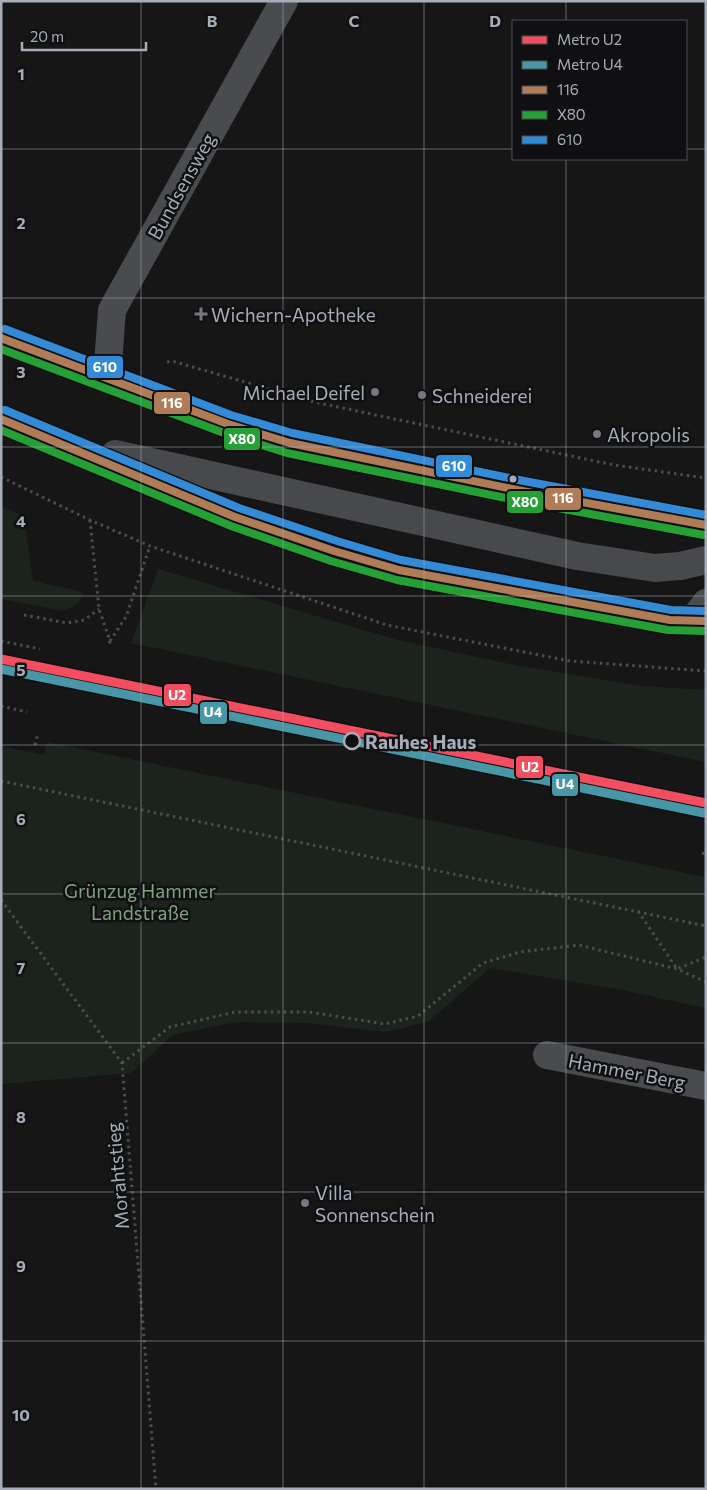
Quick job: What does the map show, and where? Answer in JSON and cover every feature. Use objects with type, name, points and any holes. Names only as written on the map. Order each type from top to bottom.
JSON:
[{"type":"main road","points":[[1,338],[228,424],[290,443],[480,483],[706,525]]},
{"type":"main road","points":[[1,419],[235,517],[334,551],[399,570],[670,620],[702,615]]},
{"type":"main road","points":[[48,439],[577,556],[655,568],[680,566],[706,560]]},
{"type":"street","name":"Bundsensweg","points":[[107,378],[112,310],[284,1]]},
{"type":"street","name":"Hammer Berg","points":[[547,1055],[706,1086]]},
{"type":"path","points":[[163,363],[172,361],[314,402],[614,465],[706,478]]},
{"type":"path","points":[[1,477],[90,520],[150,546],[387,625],[570,661],[706,671]]},
{"type":"path","points":[[90,520],[99,609],[109,643],[126,617],[150,546]]},
{"type":"path","points":[[24,616],[67,623],[84,620],[99,609]]},
{"type":"path","points":[[1,641],[40,649]]},
{"type":"path","points":[[1,706],[27,712]]},
{"type":"path","points":[[35,745],[38,733]]},
{"type":"path","points":[[1,781],[706,926]]},
{"type":"path","points":[[1,900],[122,1063],[170,1027],[235,1012],[309,1012],[385,1024],[418,1016],[483,962],[520,952],[579,945],[677,969],[706,982]]},
{"type":"path","points":[[638,911],[677,969]]},
{"type":"path","points":[[677,969],[706,957]]},
{"type":"path","name":"Morahtstieg","points":[[122,1063],[156,1489]]},
{"type":"green space","points":[[1,506],[24,516],[33,581],[84,592],[78,603],[64,611],[1,599]]},
{"type":"green space","points":[[158,569],[398,640],[519,666],[642,686],[706,690],[706,762],[131,643]]},
{"type":"green space","name":"Grünzug Hammer Landstraße","points":[[47,742],[706,877],[706,1008],[621,990],[490,968],[428,1022],[386,1032],[307,1023],[236,1022],[173,1035],[131,1073],[1,1084],[1,746],[44,755]]},
{"type":"metro line","name":"U2","points":[[1,659],[706,803]]},
{"type":"metro line","name":"U4","points":[[1,669],[704,813]]},
{"type":"transit line","name":"610","points":[[5,329],[231,415],[292,433],[524,481],[706,515]]},
{"type":"transit line","name":"116","points":[[1,338],[228,424],[290,443],[522,491],[706,525]]},
{"type":"transit line","name":"X80","points":[[1,349],[224,433],[287,453],[520,501],[704,535]]},
{"type":"transit line","name":"610","points":[[5,410],[239,508],[401,560],[671,610],[706,611]]},
{"type":"transit line","name":"116","points":[[1,419],[235,517],[334,551],[399,570],[670,620],[706,621]]},
{"type":"transit line","name":"X80","points":[[1,430],[231,526],[331,561],[397,580],[668,630],[706,631]]},
{"type":"place","name":"Wichern-Apotheke","points":[[201,314]]},
{"type":"place","name":"Michael Deifel","points":[[375,392]]},
{"type":"place","name":"Schneiderei","points":[[422,395]]},
{"type":"place","name":"Akropolis","points":[[597,434]]},
{"type":"place","name":"Rauhes Haus","points":[[352,741]]},
{"type":"place","name":"Villa Sonnenschein","points":[[305,1203]]}]
